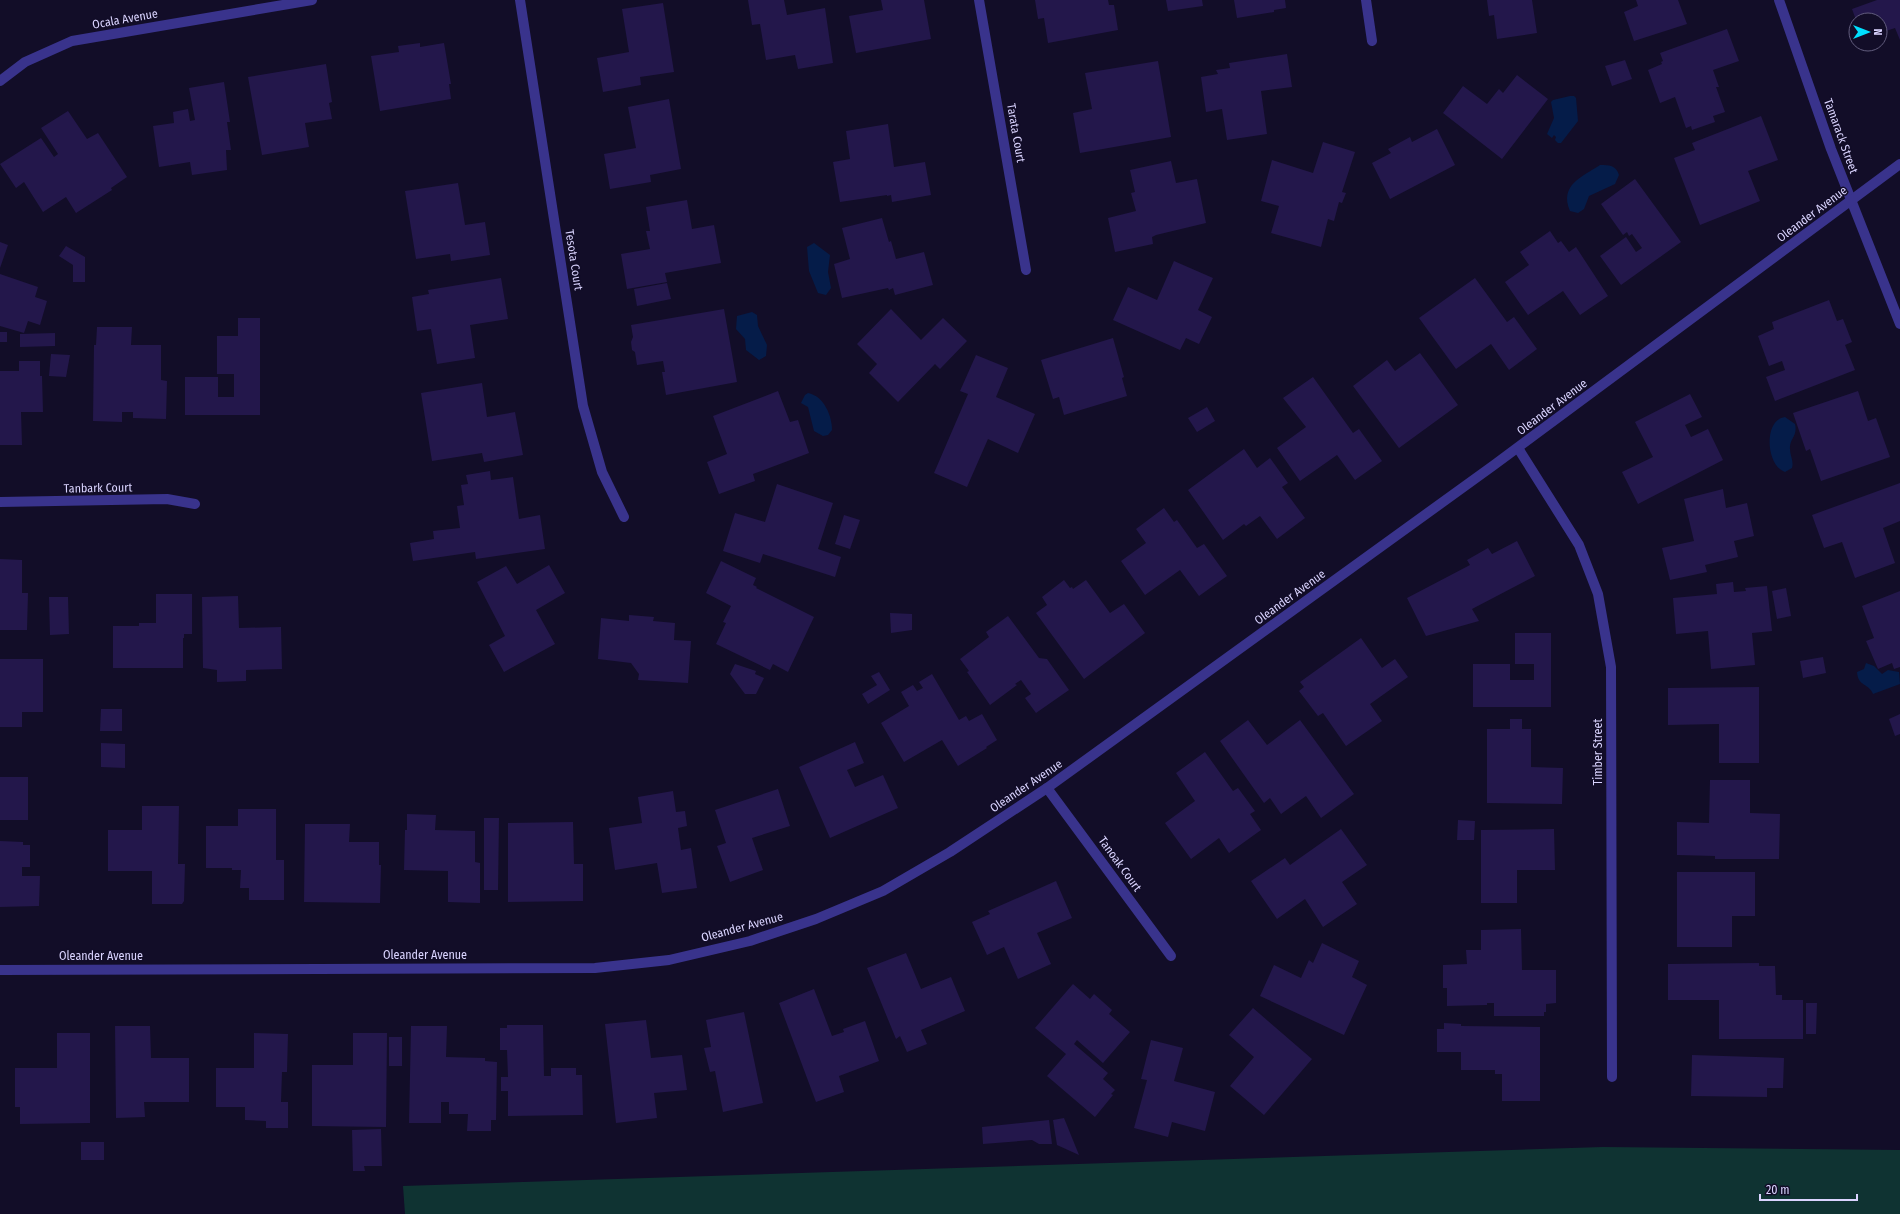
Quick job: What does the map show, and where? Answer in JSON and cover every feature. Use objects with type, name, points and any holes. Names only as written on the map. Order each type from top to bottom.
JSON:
[{"type":"street","name":"Ocala Avenue","points":[[0,81],[25,62],[72,41],[312,0]]},
{"type":"street","name":"Tesota Court","points":[[520,0],[583,406],[602,472],[624,517]]},
{"type":"street","name":"Tarata Court","points":[[979,0],[1026,270]]},
{"type":"street","points":[[1366,0],[1372,41]]},
{"type":"street","name":"Tamarack Street","points":[[1779,0],[1851,201],[1900,324]]},
{"type":"street","name":"Oleander Avenue","points":[[0,970],[595,968],[670,960],[750,941],[816,919],[883,891],[950,852],[1047,788],[1518,448],[1900,164]]},
{"type":"street","name":"Timber Street","points":[[1518,448],[1579,545],[1598,594],[1611,667],[1612,1077]]},
{"type":"street","name":"Tanbark Court","points":[[0,502],[167,500],[195,504]]},
{"type":"street","name":"Tanoak Court","points":[[1047,788],[1171,956]]},
{"type":"green space","points":[[1603,1147],[1900,1150],[1900,1214],[405,1214],[403,1186]]},
{"type":"water","points":[[1574,96],[1576,98],[1578,121],[1561,143],[1558,143],[1555,140],[1556,137],[1554,135],[1552,138],[1547,134],[1554,118],[1551,102],[1553,100]]},
{"type":"water","points":[[1600,165],[1614,167],[1616,169],[1619,175],[1615,184],[1589,196],[1584,209],[1578,213],[1570,211],[1567,202],[1570,188],[1580,178]]},
{"type":"water","points":[[814,243],[830,255],[828,272],[831,288],[826,295],[818,293],[809,271],[807,247]]},
{"type":"water","points":[[752,312],[757,315],[758,326],[767,345],[766,356],[759,360],[746,350],[745,339],[736,329],[737,316]]},
{"type":"water","points":[[808,393],[814,395],[823,402],[829,413],[832,430],[828,435],[823,436],[814,431],[808,407],[801,403],[805,395]]},
{"type":"water","points":[[1785,417],[1795,424],[1796,428],[1790,446],[1793,463],[1792,468],[1785,472],[1779,468],[1774,461],[1771,453],[1770,434],[1773,426],[1778,420]]},
{"type":"water","points":[[1866,663],[1874,666],[1882,674],[1888,670],[1899,672],[1900,684],[1873,694],[1869,688],[1861,683],[1858,677],[1857,672],[1864,669]]},
{"type":"building","points":[[748,0],[784,0],[787,15],[825,8],[833,63],[798,69],[795,55],[766,60],[760,24],[752,25]]},
{"type":"building","points":[[881,0],[924,0],[931,39],[856,53],[849,16],[883,10]]},
{"type":"building","points":[[1035,0],[1108,0],[1109,5],[1114,5],[1118,30],[1048,43],[1044,18],[1038,19]]},
{"type":"building","points":[[1166,0],[1202,0],[1203,6],[1168,11]]},
{"type":"building","points":[[1234,0],[1285,0],[1286,8],[1274,10],[1274,12],[1237,18]]},
{"type":"building","points":[[1487,0],[1532,0],[1537,33],[1497,39],[1494,15],[1489,16]]},
{"type":"building","points":[[1636,0],[1678,0],[1687,24],[1634,41],[1624,12],[1638,6]]},
{"type":"building","points":[[1877,0],[1900,0],[1900,40],[1895,28],[1888,30],[1888,12],[1853,12],[1852,9]]},
{"type":"building","points":[[663,3],[674,72],[640,77],[641,85],[603,92],[597,58],[629,52],[622,9]]},
{"type":"building","points":[[1727,29],[1739,61],[1713,70],[1719,87],[1716,87],[1725,112],[1713,116],[1715,122],[1692,130],[1691,126],[1686,128],[1675,97],[1660,103],[1648,70],[1662,64],[1661,62],[1663,61],[1660,53]]},
{"type":"building","points":[[420,43],[420,47],[444,43],[451,84],[449,84],[451,99],[380,111],[371,56],[399,52],[398,46]]},
{"type":"building","points":[[1287,54],[1292,87],[1261,91],[1267,134],[1227,140],[1222,109],[1206,112],[1201,77],[1218,74],[1216,70],[1230,68],[1229,63]]},
{"type":"building","points":[[1625,60],[1632,79],[1612,86],[1605,66]]},
{"type":"building","points":[[1158,61],[1171,137],[1080,153],[1073,113],[1092,109],[1085,73]]},
{"type":"building","points":[[326,64],[332,102],[329,103],[332,119],[305,123],[309,147],[262,155],[248,77]]},
{"type":"building","points":[[1517,75],[1548,99],[1502,159],[1443,113],[1463,86],[1487,104],[1499,89],[1503,93]]},
{"type":"building","points":[[224,82],[230,122],[227,122],[231,150],[226,150],[227,170],[192,175],[190,162],[159,167],[153,126],[174,123],[173,112],[188,109],[190,121],[195,120],[189,88]]},
{"type":"building","points":[[669,99],[681,169],[650,175],[651,182],[610,189],[604,154],[636,148],[628,107]]},
{"type":"building","points":[[68,111],[87,139],[98,133],[127,177],[111,188],[112,190],[76,213],[66,197],[43,212],[24,182],[16,188],[0,164],[41,138],[54,157],[58,154],[41,128]]},
{"type":"building","points":[[1761,116],[1778,160],[1748,171],[1760,201],[1700,225],[1674,158],[1695,150],[1692,143]]},
{"type":"building","points":[[888,124],[894,167],[925,162],[931,195],[892,202],[891,195],[887,195],[840,202],[833,162],[850,159],[846,131]]},
{"type":"building","points":[[1437,129],[1455,165],[1390,199],[1372,163],[1391,153],[1388,149],[1410,137],[1412,142]]},
{"type":"building","points":[[1323,142],[1355,152],[1342,192],[1346,193],[1342,203],[1339,202],[1334,221],[1328,219],[1321,247],[1271,233],[1279,206],[1261,201],[1272,160],[1313,173]]},
{"type":"building","points":[[1171,161],[1176,183],[1197,179],[1206,223],[1156,235],[1152,237],[1153,244],[1115,252],[1108,218],[1136,211],[1131,193],[1135,192],[1130,170]]},
{"type":"building","points":[[1635,179],[1681,242],[1621,285],[1600,256],[1626,237],[1636,252],[1642,248],[1632,234],[1629,236],[1627,232],[1623,235],[1601,204]]},
{"type":"building","points":[[458,183],[465,225],[485,222],[490,255],[451,261],[450,254],[416,259],[405,191]]},
{"type":"building","points":[[687,200],[692,229],[714,225],[721,263],[665,273],[667,282],[627,289],[621,254],[650,249],[646,231],[650,231],[646,207]]},
{"type":"building","points":[[882,218],[896,259],[924,252],[933,285],[895,295],[893,288],[889,290],[888,288],[842,298],[834,264],[850,259],[842,228]]},
{"type":"building","points":[[1550,231],[1558,243],[1561,241],[1569,252],[1576,247],[1608,296],[1580,315],[1563,291],[1528,315],[1505,282],[1529,265],[1520,252]]},
{"type":"building","points":[[0,242],[8,245],[0,268]]},
{"type":"building","points":[[66,246],[85,257],[85,282],[73,282],[73,265],[59,256]]},
{"type":"building","points":[[1174,261],[1213,278],[1198,310],[1212,317],[1199,344],[1186,338],[1180,350],[1113,320],[1128,287],[1157,300]]},
{"type":"building","points":[[0,274],[38,287],[35,297],[47,301],[40,325],[28,321],[24,333],[0,326]]},
{"type":"building","points":[[501,278],[508,319],[470,325],[475,358],[437,364],[431,329],[417,331],[412,297],[429,294],[428,290]]},
{"type":"building","points":[[1475,278],[1507,322],[1514,317],[1537,349],[1509,370],[1491,344],[1456,369],[1419,318]]},
{"type":"building","points":[[667,283],[671,299],[637,306],[634,289]]},
{"type":"building","points":[[1829,300],[1837,321],[1843,319],[1852,342],[1845,345],[1855,370],[1775,401],[1766,377],[1785,370],[1782,361],[1769,366],[1758,336],[1774,329],[1772,322]]},
{"type":"building","points":[[724,309],[737,382],[666,395],[662,372],[665,372],[663,361],[637,365],[635,352],[632,350],[631,342],[633,337],[631,325]]},
{"type":"building","points":[[891,309],[921,340],[943,318],[967,341],[940,369],[935,364],[898,402],[869,373],[877,364],[857,344]]},
{"type":"building","points":[[238,318],[260,318],[260,415],[185,415],[185,377],[218,377],[218,397],[234,397],[234,374],[217,374],[217,336],[238,336]]},
{"type":"building","points":[[97,327],[132,327],[131,345],[161,345],[161,380],[167,381],[166,419],[133,418],[133,412],[122,412],[122,422],[93,421],[94,345],[96,345]]},
{"type":"building","points":[[0,332],[7,332],[7,342],[0,342]]},
{"type":"building","points":[[55,333],[55,346],[20,347],[20,334]]},
{"type":"building","points":[[1113,338],[1124,377],[1122,378],[1127,396],[1064,415],[1059,397],[1053,399],[1041,360]]},
{"type":"building","points":[[1420,353],[1458,405],[1399,448],[1353,386],[1387,360],[1395,371]]},
{"type":"building","points":[[51,354],[70,355],[66,377],[49,376]]},
{"type":"building","points":[[976,355],[1008,368],[996,397],[1035,414],[1018,453],[988,439],[967,487],[934,473],[968,394],[960,391]]},
{"type":"building","points":[[19,361],[40,361],[43,412],[21,412],[22,445],[0,445],[0,371],[19,371]]},
{"type":"building","points":[[1313,377],[1353,433],[1359,429],[1382,461],[1355,480],[1337,455],[1300,481],[1277,448],[1306,427],[1283,398]]},
{"type":"building","points":[[482,383],[487,417],[515,412],[523,455],[484,462],[482,453],[432,461],[421,393]]},
{"type":"building","points":[[778,391],[790,422],[798,420],[809,453],[753,474],[755,481],[719,494],[707,462],[727,454],[713,416]]},
{"type":"building","points":[[1858,391],[1868,421],[1876,418],[1890,457],[1821,481],[1810,449],[1806,451],[1793,413]]},
{"type":"building","points":[[1690,394],[1702,417],[1685,425],[1691,437],[1708,429],[1723,460],[1638,504],[1622,472],[1653,457],[1635,422]]},
{"type":"building","points":[[1207,407],[1215,421],[1197,432],[1188,418]]},
{"type":"building","points":[[1244,449],[1257,468],[1270,458],[1288,483],[1282,487],[1305,518],[1277,539],[1260,516],[1246,526],[1244,524],[1223,540],[1188,490]]},
{"type":"building","points":[[490,471],[491,480],[513,477],[519,519],[540,515],[545,549],[476,559],[475,552],[413,561],[410,543],[434,539],[433,531],[460,528],[457,506],[464,505],[461,485],[468,484],[466,475]]},
{"type":"building","points":[[1900,483],[1900,521],[1883,528],[1895,563],[1855,578],[1842,542],[1824,548],[1812,515]]},
{"type":"building","points":[[777,484],[833,503],[818,549],[841,557],[835,577],[763,554],[760,563],[723,551],[735,513],[765,522]]},
{"type":"building","points":[[1723,489],[1726,508],[1747,503],[1754,536],[1734,541],[1738,557],[1705,565],[1707,572],[1670,580],[1662,548],[1694,541],[1684,499]]},
{"type":"building","points":[[1164,508],[1174,522],[1177,520],[1197,548],[1204,544],[1227,576],[1199,596],[1180,570],[1145,595],[1121,561],[1146,543],[1136,529]]},
{"type":"building","points":[[844,515],[860,520],[850,549],[835,544]]},
{"type":"building","points":[[1517,541],[1535,576],[1472,609],[1479,621],[1426,636],[1407,598],[1470,565],[1467,560],[1488,548],[1492,554]]},
{"type":"building","points":[[0,559],[22,560],[22,593],[28,593],[27,630],[0,630]]},
{"type":"building","points":[[721,561],[756,578],[753,585],[757,587],[756,588],[814,617],[788,672],[773,664],[770,670],[716,644],[726,623],[723,622],[731,606],[706,593]]},
{"type":"building","points":[[549,565],[565,593],[536,610],[555,644],[504,672],[489,645],[505,636],[477,582],[506,566],[517,584]]},
{"type":"building","points":[[1064,580],[1070,588],[1072,587],[1073,589],[1086,580],[1110,613],[1124,604],[1145,633],[1084,679],[1036,613],[1047,605],[1042,597]]},
{"type":"building","points":[[1733,582],[1734,592],[1746,591],[1745,588],[1767,586],[1772,631],[1752,633],[1755,665],[1711,669],[1708,631],[1676,634],[1673,598],[1717,594],[1716,584]]},
{"type":"building","points":[[1786,588],[1791,616],[1777,619],[1772,591]]},
{"type":"building","points":[[1900,591],[1900,667],[1894,669],[1892,663],[1878,669],[1866,641],[1874,638],[1862,606]]},
{"type":"building","points":[[156,594],[192,594],[192,634],[184,634],[183,668],[113,668],[113,626],[139,626],[139,623],[156,623]]},
{"type":"building","points":[[238,596],[239,628],[281,627],[282,669],[246,670],[246,681],[217,682],[217,670],[203,668],[202,597]]},
{"type":"building","points":[[49,597],[68,597],[69,634],[50,635]]},
{"type":"building","points":[[890,613],[912,614],[912,630],[891,633]]},
{"type":"building","points":[[629,615],[654,617],[653,621],[675,623],[674,640],[691,641],[688,683],[638,680],[639,674],[631,663],[598,659],[601,618],[629,621]]},
{"type":"building","points":[[1008,616],[1039,658],[1047,659],[1069,690],[1036,713],[1025,698],[1031,694],[1021,680],[1015,684],[1017,685],[990,705],[967,672],[969,671],[960,659],[989,637],[986,632]]},
{"type":"building","points":[[1515,633],[1551,633],[1551,707],[1473,707],[1473,664],[1510,664],[1510,680],[1534,680],[1534,664],[1515,664]]},
{"type":"building","points":[[1361,638],[1382,668],[1395,659],[1408,677],[1370,704],[1382,721],[1346,746],[1323,713],[1318,716],[1299,691],[1304,687],[1300,682]]},
{"type":"building","points":[[1823,657],[1826,673],[1803,678],[1800,661]]},
{"type":"building","points":[[0,659],[43,659],[43,712],[22,712],[22,727],[0,727]]},
{"type":"building","points":[[735,664],[756,671],[755,674],[764,678],[756,694],[745,694],[730,674]]},
{"type":"building","points":[[879,672],[890,690],[868,704],[862,694],[877,685],[871,676]]},
{"type":"building","points":[[932,674],[959,720],[966,716],[969,721],[982,714],[997,740],[958,766],[942,740],[904,762],[881,723],[909,706],[901,692],[913,685],[917,691],[923,688],[919,682]]},
{"type":"building","points":[[1759,687],[1759,763],[1719,763],[1719,724],[1668,725],[1668,688]]},
{"type":"building","points":[[101,709],[122,709],[122,731],[100,731]]},
{"type":"building","points":[[1900,714],[1900,734],[1895,736],[1889,719]]},
{"type":"building","points":[[1510,719],[1522,719],[1522,729],[1531,729],[1531,767],[1563,768],[1562,804],[1487,803],[1487,729],[1510,729]]},
{"type":"building","points":[[1248,720],[1267,745],[1300,720],[1354,794],[1321,818],[1306,796],[1281,814],[1270,798],[1264,803],[1220,741]]},
{"type":"building","points":[[855,742],[864,763],[847,770],[855,787],[883,775],[898,808],[830,838],[799,767]]},
{"type":"building","points":[[101,743],[125,744],[125,768],[101,767]]},
{"type":"building","points":[[1205,752],[1233,791],[1238,788],[1255,811],[1250,814],[1261,830],[1229,853],[1219,838],[1191,859],[1165,823],[1195,801],[1176,773]]},
{"type":"building","points":[[0,777],[28,777],[28,820],[0,820]]},
{"type":"building","points":[[1710,780],[1750,780],[1750,813],[1780,814],[1779,859],[1715,859],[1715,856],[1677,855],[1677,822],[1709,823]]},
{"type":"building","points":[[778,789],[790,826],[752,838],[763,870],[730,882],[717,846],[726,843],[715,810]]},
{"type":"building","points":[[673,791],[676,812],[685,811],[687,826],[678,828],[681,850],[691,848],[697,888],[662,893],[657,863],[615,870],[609,828],[642,823],[638,797]]},
{"type":"building","points":[[142,806],[179,806],[178,864],[185,864],[184,901],[182,904],[152,904],[152,871],[108,871],[108,830],[142,830]]},
{"type":"building","points":[[238,809],[276,809],[276,860],[284,860],[284,900],[249,900],[249,888],[240,888],[241,870],[232,870],[232,868],[206,868],[206,826],[238,826]]},
{"type":"building","points":[[407,814],[436,815],[435,830],[475,831],[475,862],[480,863],[480,903],[448,902],[448,871],[404,870]]},
{"type":"building","points":[[484,818],[499,818],[498,890],[484,890]]},
{"type":"building","points":[[1458,820],[1475,821],[1474,840],[1457,840]]},
{"type":"building","points":[[573,822],[574,864],[583,864],[583,901],[508,902],[508,823]]},
{"type":"building","points":[[305,824],[350,824],[349,842],[379,842],[379,865],[381,865],[380,903],[304,902]]},
{"type":"building","points":[[1341,829],[1367,865],[1342,882],[1357,904],[1323,927],[1305,899],[1277,919],[1251,881],[1285,858],[1290,865]]},
{"type":"building","points":[[1554,829],[1555,870],[1517,870],[1517,903],[1481,903],[1481,830]]},
{"type":"building","points":[[0,841],[23,842],[23,845],[30,845],[30,867],[22,867],[22,876],[40,876],[39,906],[0,907]]},
{"type":"building","points":[[1677,872],[1755,872],[1755,916],[1732,916],[1732,947],[1677,947]]},
{"type":"building","points":[[1056,881],[1072,918],[1037,933],[1051,964],[1018,979],[1004,947],[987,955],[972,922],[990,914],[988,911]]},
{"type":"building","points":[[1521,929],[1522,970],[1556,970],[1556,1003],[1546,1004],[1546,1012],[1544,1012],[1544,1016],[1494,1016],[1494,1003],[1487,1003],[1487,1005],[1447,1006],[1447,988],[1443,988],[1443,965],[1467,964],[1466,950],[1481,950],[1481,930]]},
{"type":"building","points":[[1322,943],[1359,961],[1352,977],[1367,985],[1344,1035],[1260,996],[1274,965],[1301,978],[1309,960],[1313,963]]},
{"type":"building","points":[[906,953],[921,989],[951,977],[965,1011],[921,1030],[927,1044],[907,1052],[900,1036],[896,1039],[867,968]]},
{"type":"building","points":[[1759,963],[1759,966],[1775,966],[1776,995],[1782,995],[1782,1000],[1803,1000],[1803,1039],[1719,1039],[1719,1000],[1668,1000],[1668,964]]},
{"type":"building","points":[[1073,984],[1090,999],[1094,994],[1112,1010],[1109,1014],[1130,1032],[1103,1063],[1077,1040],[1074,1044],[1108,1073],[1103,1079],[1115,1090],[1111,1094],[1113,1095],[1095,1117],[1047,1076],[1066,1054],[1035,1028]]},
{"type":"building","points":[[814,989],[832,1036],[844,1032],[843,1029],[865,1021],[879,1061],[839,1076],[844,1092],[816,1102],[779,1003]]},
{"type":"building","points":[[1806,1003],[1817,1003],[1816,1034],[1806,1034]]},
{"type":"building","points":[[1253,1008],[1312,1059],[1264,1115],[1230,1086],[1254,1057],[1229,1035]]},
{"type":"building","points":[[744,1012],[763,1103],[723,1112],[715,1071],[710,1072],[704,1048],[711,1047],[706,1020]]},
{"type":"building","points":[[646,1020],[651,1058],[682,1055],[687,1090],[654,1093],[657,1118],[616,1123],[605,1024]]},
{"type":"building","points":[[1444,1023],[1461,1024],[1461,1026],[1540,1027],[1540,1101],[1502,1101],[1502,1074],[1495,1074],[1495,1070],[1461,1070],[1461,1052],[1437,1052],[1437,1029],[1444,1029]]},
{"type":"building","points":[[507,1025],[543,1025],[544,1076],[551,1076],[551,1068],[576,1068],[576,1075],[582,1075],[583,1115],[508,1116],[508,1091],[501,1091],[501,1077],[508,1077],[507,1050],[500,1050],[500,1028],[507,1028]]},
{"type":"building","points":[[115,1026],[150,1026],[151,1058],[189,1058],[189,1102],[144,1102],[145,1117],[116,1118]]},
{"type":"building","points":[[411,1026],[447,1026],[446,1057],[485,1058],[485,1061],[497,1062],[496,1120],[491,1120],[491,1131],[467,1131],[468,1114],[449,1114],[449,1102],[441,1102],[441,1123],[409,1123]]},
{"type":"building","points":[[57,1033],[90,1033],[90,1123],[20,1124],[20,1107],[15,1107],[15,1068],[57,1068]]},
{"type":"building","points":[[254,1033],[288,1034],[287,1072],[282,1072],[281,1102],[288,1102],[288,1128],[266,1128],[266,1121],[245,1120],[245,1107],[216,1107],[216,1068],[254,1068]]},
{"type":"building","points":[[353,1033],[387,1033],[386,1127],[312,1126],[312,1065],[353,1065]]},
{"type":"building","points":[[389,1037],[402,1037],[402,1066],[389,1066]]},
{"type":"building","points":[[1151,1040],[1183,1048],[1174,1081],[1215,1092],[1205,1131],[1172,1122],[1168,1137],[1134,1128],[1147,1080],[1141,1079]]},
{"type":"building","points":[[1692,1055],[1784,1058],[1783,1088],[1767,1088],[1767,1097],[1691,1096]]},
{"type":"building","points":[[1064,1118],[1079,1155],[1057,1145],[1053,1120]]},
{"type":"building","points":[[1049,1120],[1052,1144],[1039,1144],[1032,1140],[983,1144],[982,1127]]},
{"type":"building","points":[[381,1129],[382,1166],[364,1166],[365,1171],[353,1171],[352,1130]]},
{"type":"building","points":[[81,1142],[104,1142],[104,1160],[81,1160]]}]
